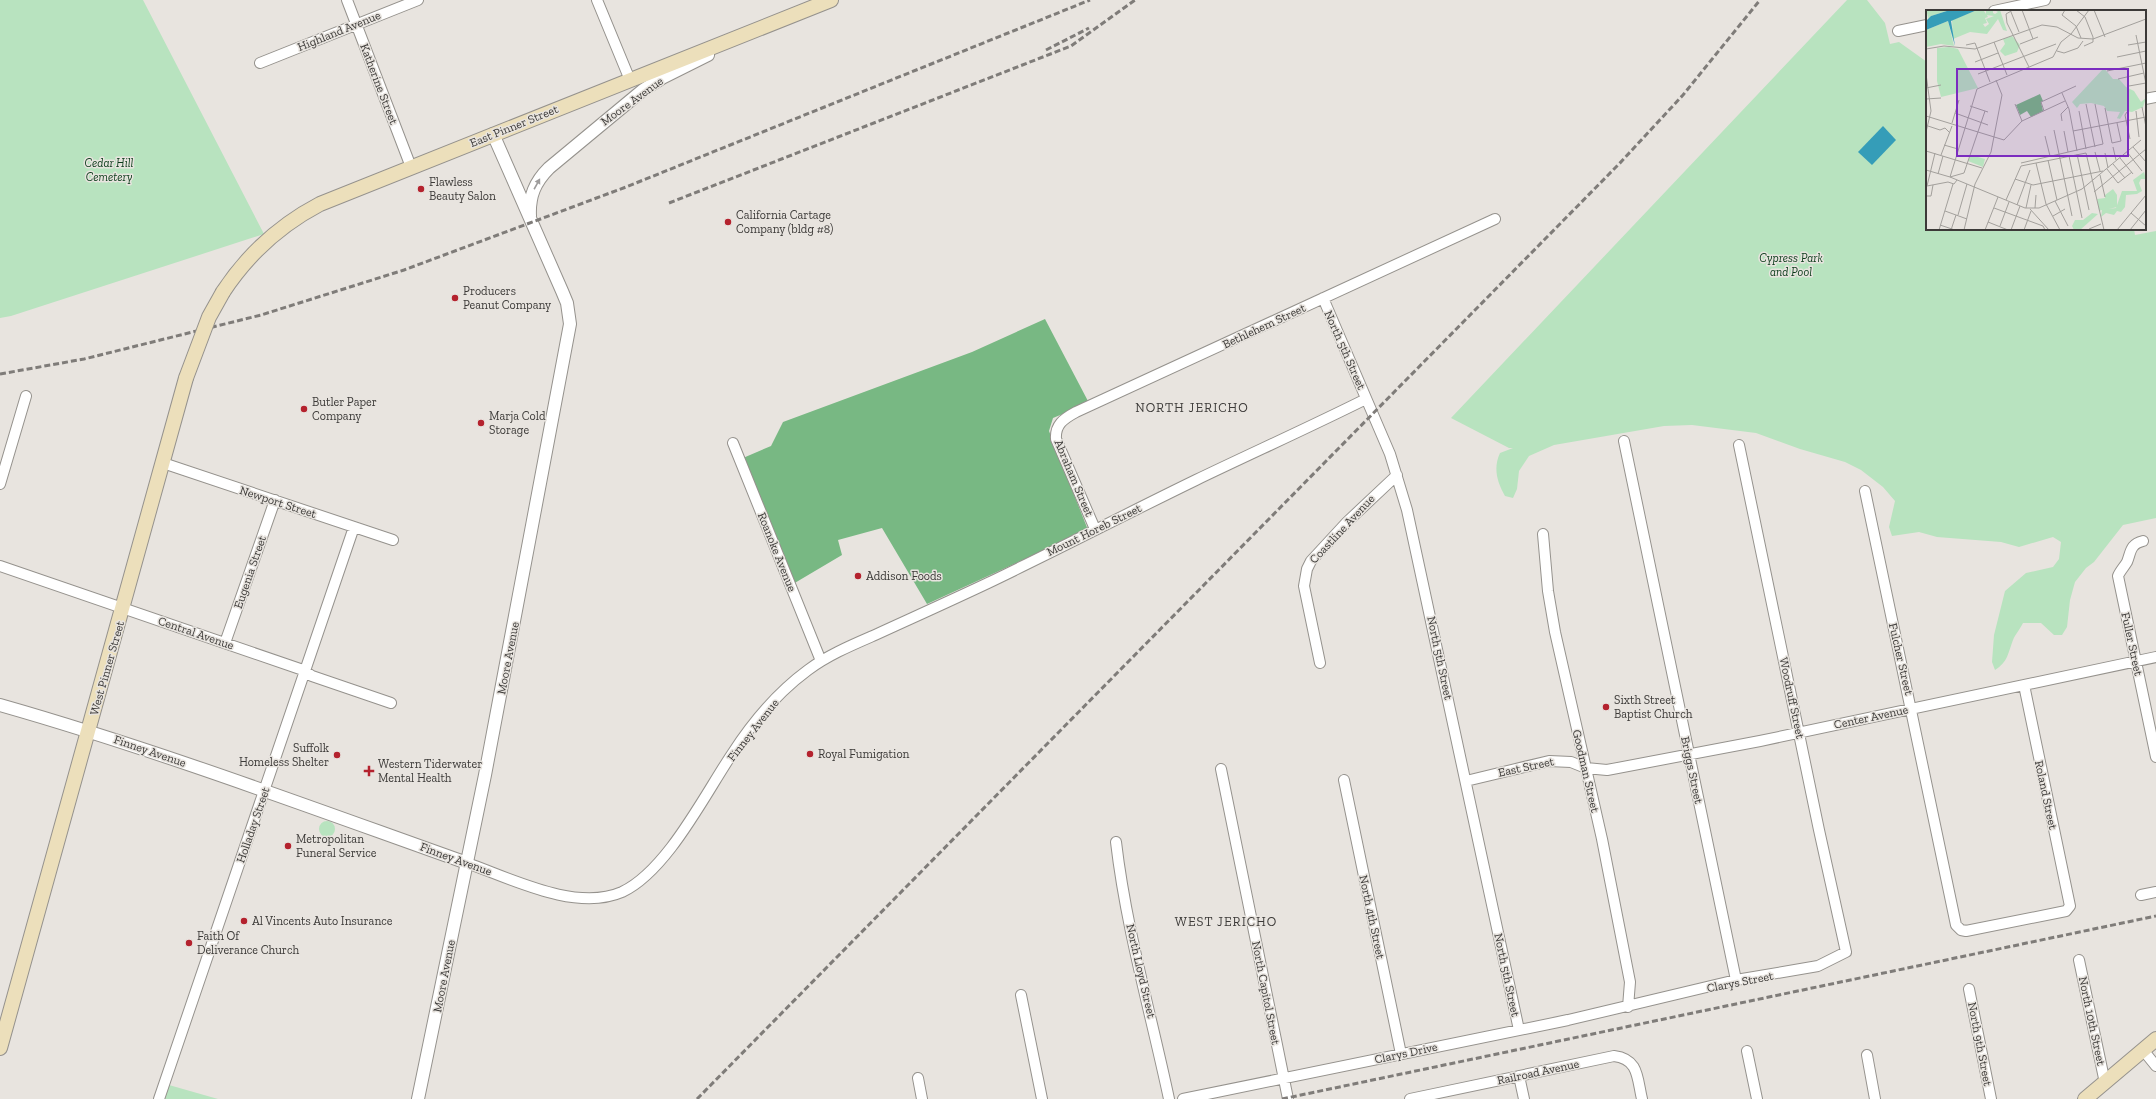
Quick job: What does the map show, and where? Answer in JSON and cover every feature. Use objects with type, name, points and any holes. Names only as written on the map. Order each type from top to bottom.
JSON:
[{"type":"main road","name":"East Pinner Street","points":[[223,292],[250,257],[266,241],[292,220],[320,204],[831,0]]},
{"type":"main road","name":"West Pinner Street","points":[[0,1048],[4,1014],[89,730],[186,378],[203,331],[223,292]]},
{"type":"main road","points":[[2085,1099],[2156,1039]]},
{"type":"street","name":"Katherine Street","points":[[347,0],[411,167]]},
{"type":"street","name":"Highland Avenue","points":[[260,63],[418,0]]},
{"type":"street","points":[[597,0],[630,80]]},
{"type":"street","points":[[1999,10],[2045,0]]},
{"type":"street","name":"Moore Avenue","points":[[530,221],[530,202],[533,192],[543,174],[643,90],[662,78],[777,22]]},
{"type":"street","points":[[1898,31],[1926,25]]},
{"type":"street","points":[[2146,99],[2156,97]]},
{"type":"street","name":"Moore Avenue","points":[[418,1099],[467,863],[523,577],[570,324],[567,302],[530,221],[493,134]]},
{"type":"street","name":"Bethlehem Street","points":[[1076,412],[1496,219]]},
{"type":"street","name":"North 5th Street","points":[[1323,298],[1397,475],[1409,518],[1519,1030]]},
{"type":"street","points":[[0,484],[26,396]]},
{"type":"street","name":"Mount Horeb Street","points":[[821,661],[986,584],[1095,529],[1366,399]]},
{"type":"street","name":"Abraham Street","points":[[1076,412],[1062,421],[1058,426],[1056,439],[1095,529]]},
{"type":"street","name":"Briggs Street","points":[[1624,441],[1736,980]]},
{"type":"street","name":"Roanoke Avenue","points":[[733,443],[821,661]]},
{"type":"street","name":"Woodruff Street","points":[[1739,445],[1819,830],[1847,950]]},
{"type":"street","name":"Newport Street","points":[[163,463],[393,540]]},
{"type":"street","name":"Coastline Avenue","points":[[1320,663],[1304,586],[1307,569],[1311,561],[1347,522],[1397,475]]},
{"type":"street","name":"Fulcher Street","points":[[1865,491],[1956,922]]},
{"type":"street","name":"Eugenia Street","points":[[225,643],[275,500]]},
{"type":"street","name":"Holladay Street","points":[[159,1099],[354,527]]},
{"type":"street","name":"Goodman Street","points":[[1543,534],[1548,591],[1555,632],[1586,768],[1630,982],[1628,1006]]},
{"type":"street","name":"Fuller Street","points":[[2143,541],[2134,545],[2130,550],[2126,564],[2118,576],[2156,757]]},
{"type":"street","name":"Central Avenue","points":[[0,566],[124,607],[306,671],[312,676],[391,703]]},
{"type":"street","name":"Center Avenue","points":[[1586,768],[1607,770],[1912,709],[2156,657]]},
{"type":"street","name":"Finney Avenue","points":[[0,705],[89,730],[265,791],[538,889],[584,899],[609,896],[634,885],[655,867],[681,832],[743,738],[793,682],[821,661]]},
{"type":"street","name":"Roland Street","points":[[1956,922],[1958,928],[1966,931],[2066,911],[2070,906],[2024,685]]},
{"type":"street","name":"East Street","points":[[1466,781],[1549,761],[1571,762],[1586,768]]},
{"type":"street","name":"North Capitol Street","points":[[1221,769],[1288,1099]]},
{"type":"street","name":"North 4th Street","points":[[1344,780],[1401,1054]]},
{"type":"street","name":"North Lloyd Street","points":[[1116,842],[1129,922],[1169,1099]]},
{"type":"street","points":[[2141,895],[2156,892]]},
{"type":"street","name":"Clarys Street","points":[[1628,1006],[1736,980],[1818,966],[1842,956],[1847,950]]},
{"type":"street","name":"North 10th Street","points":[[2079,960],[2105,1083]]},
{"type":"street","name":"North 9th Street","points":[[1969,989],[1991,1099]]},
{"type":"street","points":[[1021,995],[1042,1099]]},
{"type":"street","name":"Clarys Drive","points":[[1183,1099],[1628,1006]]},
{"type":"street","points":[[2143,1050],[2156,1066]]},
{"type":"street","points":[[1747,1051],[1757,1099]]},
{"type":"street","points":[[1868,1055],[1875,1099]]},
{"type":"street","name":"Railroad Avenue","points":[[1410,1099],[1614,1056],[1628,1059],[1632,1064],[1642,1097]]},
{"type":"street","points":[[1519,1076],[1524,1099]]},
{"type":"street","points":[[918,1078],[922,1099]]},
{"type":"green space","name":"Cedar Hill Cemetery","points":[[0,0],[143,0],[264,234],[11,316],[0,318]]},
{"type":"green space","name":"Cypress Park and Pool","points":[[1847,0],[1867,0],[1885,23],[1890,44],[1899,42],[1926,61],[1926,230],[2134,230],[2135,235],[2156,231],[2156,518],[2123,525],[2094,562],[2086,568],[2075,582],[2070,600],[2067,627],[2062,635],[2054,635],[2041,623],[2023,623],[2014,638],[2009,653],[2003,664],[1995,670],[1992,662],[1994,635],[2005,591],[2026,573],[2053,567],[2059,559],[2061,542],[2053,537],[2019,547],[2001,542],[1937,537],[1919,532],[1892,536],[1889,527],[1895,501],[1883,487],[1861,470],[1845,462],[1800,449],[1756,433],[1692,425],[1664,426],[1554,445],[1529,456],[1519,471],[1517,489],[1513,498],[1505,496],[1498,480],[1496,470],[1500,453],[1513,448],[1509,448],[1451,418]]},
{"type":"green space","points":[[1045,319],[1089,403],[1053,418],[1049,431],[1088,530],[927,604],[882,528],[838,540],[842,555],[793,584],[743,458],[771,446],[783,422],[972,352]]},
{"type":"green space","points":[[327,821],[333,823],[335,829],[333,835],[327,837],[321,835],[319,829],[321,823]]},
{"type":"green space","points":[[169,1085],[218,1099],[164,1099]]},
{"type":"water","points":[[1883,126],[1896,140],[1872,165],[1858,152]]},
{"type":"railway","points":[[0,374],[84,359],[261,315],[404,270],[626,187],[1090,0]]},
{"type":"railway","points":[[669,203],[1071,46],[1135,0]]},
{"type":"railway","points":[[697,1099],[1619,164],[1683,95],[1760,0]]},
{"type":"railway","points":[[1046,50],[1089,28]]},
{"type":"railway","points":[[1282,1099],[2156,916]]},
{"type":"place","name":"Flawless Beauty Salon","points":[[421,189]]},
{"type":"place","name":"California Cartage Company (bldg #8)","points":[[728,222]]},
{"type":"place","name":"Producers Peanut Company","points":[[455,298]]},
{"type":"place","name":"Butler Paper Company","points":[[304,409]]},
{"type":"place","name":"Marja Cold Storage","points":[[481,423]]},
{"type":"place","name":"Addison Foods","points":[[858,576]]},
{"type":"place","name":"Sixth Street Baptist Church","points":[[1606,707]]},
{"type":"place","name":"Royal Fumigation","points":[[810,754]]},
{"type":"place","name":"Suffolk Homeless Shelter","points":[[337,755]]},
{"type":"place","name":"Western Tiderwater Mental Health","points":[[369,771]]},
{"type":"place","name":"Metropolitan Funeral Service","points":[[288,846]]},
{"type":"place","name":"Al Vincents Auto Insurance","points":[[244,921]]},
{"type":"place","name":"Faith Of Deliverance Church","points":[[189,943]]},
{"type":"district","name":"NORTH JERICHO","points":[[1192,407]]},
{"type":"district","name":"WEST JERICHO","points":[[1226,921]]}]
